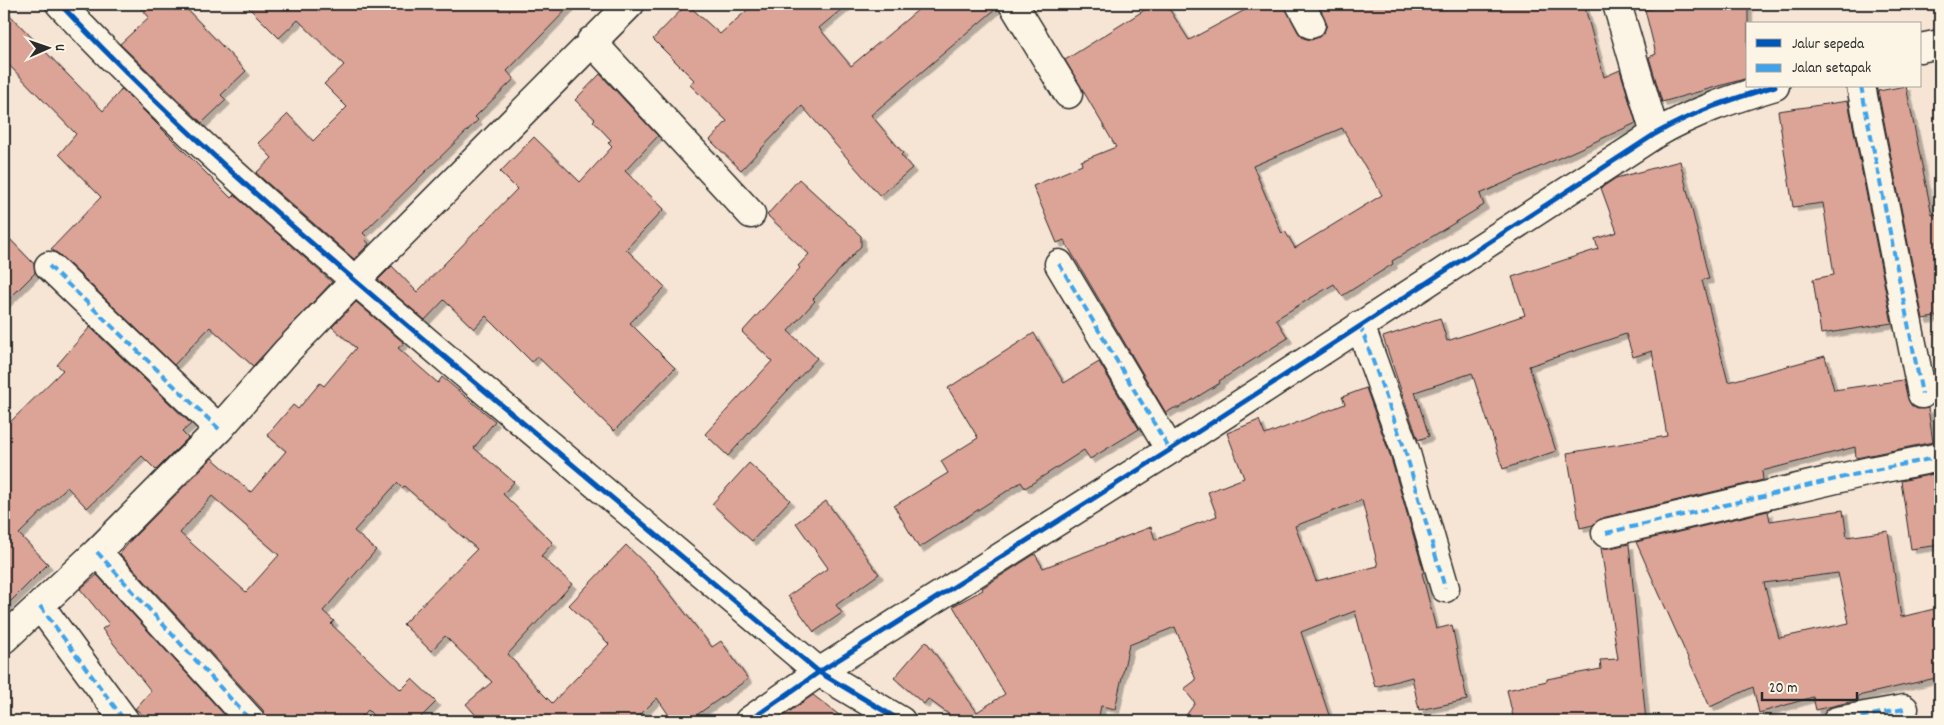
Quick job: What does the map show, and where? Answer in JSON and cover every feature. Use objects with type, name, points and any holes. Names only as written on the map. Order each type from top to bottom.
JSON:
[{"type":"street","points":[[60,4],[123,71],[224,166],[355,281],[819,672],[901,721]]},
{"type":"street","points":[[4,639],[96,552],[219,429],[287,351],[630,4]]},
{"type":"street","points":[[1013,4],[1068,94]]},
{"type":"street","points":[[1617,4],[1655,134]]},
{"type":"street","points":[[592,41],[751,214]]},
{"type":"street","points":[[1922,48],[1940,44]]},
{"type":"street","points":[[749,721],[819,672],[1170,450],[1655,134],[1688,116],[1716,104],[1769,88]]},
{"type":"street","points":[[1861,88],[1922,394]]},
{"type":"street","points":[[1059,264],[1170,450]]},
{"type":"street","points":[[49,266],[219,429]]},
{"type":"street","points":[[1360,325],[1404,450],[1445,588]]},
{"type":"street","points":[[1606,533],[1870,471],[1940,457]]},
{"type":"street","points":[[96,552],[251,721]]},
{"type":"street","points":[[40,606],[125,721]]},
{"type":"street","points":[[1838,721],[1904,709]]},
{"type":"building","points":[[137,4],[182,4],[246,71],[221,95],[226,100],[202,123],[120,44],[149,17]]},
{"type":"building","points":[[245,4],[572,4],[507,71],[514,79],[475,117],[478,120],[363,233],[367,237],[365,239],[369,244],[354,259],[256,173],[272,158],[258,143],[288,114],[313,141],[347,107],[324,84],[344,65],[298,20],[279,38]]},
{"type":"building","points":[[687,4],[720,34],[754,4],[848,4],[819,28],[851,66],[925,4],[997,4],[998,7],[871,115],[903,153],[901,155],[912,168],[880,196],[802,106],[741,170],[710,140],[727,121],[690,85],[694,80],[653,39]]},
{"type":"building","points":[[1154,4],[1166,4],[1189,40],[1256,4],[1284,4],[1298,32],[1303,38],[1311,40],[1319,37],[1327,25],[1318,4],[1584,4],[1604,77],[1620,70],[1636,123],[1480,194],[1484,205],[1392,261],[1393,264],[1342,296],[1334,284],[1276,319],[1288,338],[1219,381],[1220,383],[1179,408],[1174,408],[1166,413],[1064,240],[1057,243],[1033,186],[1082,165],[1081,161],[1116,147],[1065,60]],"holes":[[[1342,128],[1382,195],[1295,248],[1285,231],[1282,234],[1253,166]]]},
{"type":"building","points":[[1668,4],[1748,4],[1748,22],[1746,22],[1746,79],[1662,102],[1649,57],[1656,54],[1645,10]]},
{"type":"building","points":[[4,9],[103,111],[122,89],[231,198],[234,195],[332,282],[253,366],[210,327],[174,365],[60,255],[51,249],[101,197],[59,154],[76,134],[4,60]]},
{"type":"building","points":[[600,74],[658,136],[625,171],[664,209],[626,249],[665,287],[630,323],[675,368],[614,431],[537,356],[532,362],[486,316],[474,329],[444,300],[425,320],[378,280],[392,266],[417,292],[517,189],[500,172],[534,137],[580,182],[612,147],[608,143],[611,140],[593,121],[595,119],[575,100]]},
{"type":"building","points":[[1906,88],[1932,215],[1940,214],[1940,316],[1923,319],[1878,91]]},
{"type":"building","points":[[1848,101],[1892,323],[1821,334],[1813,279],[1834,275],[1823,203],[1793,207],[1778,111]]},
{"type":"building","points":[[1680,161],[1709,279],[1702,280],[1728,382],[1825,356],[1834,390],[1903,380],[1911,405],[1917,409],[1928,408],[1933,442],[1856,458],[1855,447],[1762,471],[1763,480],[1602,518],[1593,525],[1580,528],[1567,453],[1667,436],[1652,351],[1633,357],[1626,334],[1529,366],[1556,451],[1503,469],[1472,373],[1415,392],[1429,436],[1418,440],[1383,337],[1440,318],[1447,341],[1525,315],[1512,277],[1598,249],[1595,239],[1617,232],[1601,188],[1616,178]]},
{"type":"building","points":[[799,179],[861,236],[861,246],[813,299],[815,301],[788,331],[817,358],[728,456],[705,434],[772,361],[742,332],[800,268],[798,266],[809,254],[767,215]]},
{"type":"building","points":[[4,233],[34,264],[35,273],[4,304]]},
{"type":"building","points":[[356,302],[404,343],[398,348],[438,383],[442,377],[495,421],[474,448],[514,482],[503,494],[553,543],[541,556],[572,584],[508,654],[552,703],[609,644],[569,605],[626,545],[658,576],[712,647],[721,641],[748,679],[688,721],[673,721],[657,698],[634,721],[481,721],[466,704],[492,682],[445,636],[431,651],[403,624],[477,549],[404,486],[402,488],[397,483],[354,531],[376,550],[323,611],[334,621],[331,624],[401,690],[412,679],[436,702],[417,721],[379,721],[368,710],[357,721],[266,721],[263,710],[120,554],[131,540],[212,458],[251,492],[286,451],[267,435],[293,405],[298,409],[320,383],[324,386],[356,348],[332,327]],"holes":[[[212,496],[279,555],[246,592],[180,533]]]},
{"type":"building","points":[[90,327],[191,424],[182,432],[188,438],[156,470],[142,456],[87,508],[67,487],[19,534],[48,564],[4,608],[4,428],[63,370],[57,365]]},
{"type":"building","points":[[1034,333],[1064,383],[1099,362],[1139,429],[1090,459],[1084,450],[1025,488],[1021,482],[919,548],[894,506],[948,473],[941,461],[978,438],[948,388]]},
{"type":"building","points":[[1366,388],[1390,455],[1424,572],[1422,573],[1436,629],[1452,625],[1467,700],[1419,710],[1412,677],[1375,687],[1355,611],[1301,632],[1331,721],[1182,721],[1195,703],[1184,689],[1196,680],[1175,627],[1129,645],[1115,709],[1101,706],[1098,721],[958,721],[928,699],[924,704],[894,678],[926,641],[977,712],[1005,694],[953,606],[983,590],[982,588],[1035,554],[1043,568],[1151,527],[1155,540],[1217,516],[1208,492],[1244,478],[1227,433],[1259,420],[1265,435],[1345,404],[1342,397]],"holes":[[[1362,500],[1378,566],[1316,581],[1295,526]]]},
{"type":"building","points":[[749,463],[790,500],[752,541],[712,504]]},
{"type":"building","points":[[1938,473],[1940,488],[1940,545],[1911,549],[1901,481]]},
{"type":"building","points":[[826,501],[879,574],[836,605],[842,613],[814,632],[788,596],[828,568],[796,523]]},
{"type":"building","points":[[1843,510],[1847,537],[1888,531],[1901,617],[1934,609],[1940,636],[1940,677],[1858,696],[1858,700],[1816,710],[1813,697],[1759,713],[1753,687],[1710,707],[1636,542],[1768,511],[1770,521]],"holes":[[[1838,573],[1849,623],[1779,638],[1764,583]]]},
{"type":"building","points":[[1629,544],[1646,721],[1514,721],[1507,690],[1547,681],[1547,679],[1601,669],[1600,660],[1618,659],[1601,548]]},
{"type":"building","points":[[97,575],[230,721],[149,721],[135,709],[151,691],[102,629],[109,624],[80,589]]},
{"type":"building","points":[[813,695],[847,721],[776,721]]},
{"type":"marked path","points":[[1861,88],[1922,394]]},
{"type":"marked path","points":[[1059,264],[1170,450]]},
{"type":"marked path","points":[[49,266],[219,429]]},
{"type":"marked path","points":[[1360,325],[1405,450],[1445,588]]},
{"type":"marked path","points":[[1606,533],[1870,471],[1940,457]]},
{"type":"marked path","points":[[97,552],[251,721]]},
{"type":"marked path","points":[[40,606],[125,721]]},
{"type":"marked path","points":[[1837,721],[1904,709]]},
{"type":"cycle path","points":[[60,4],[106,52],[202,145],[402,321],[819,672],[901,721]]},
{"type":"cycle path","points":[[749,721],[819,672],[1170,450],[1655,134],[1714,106],[1769,88]]}]
